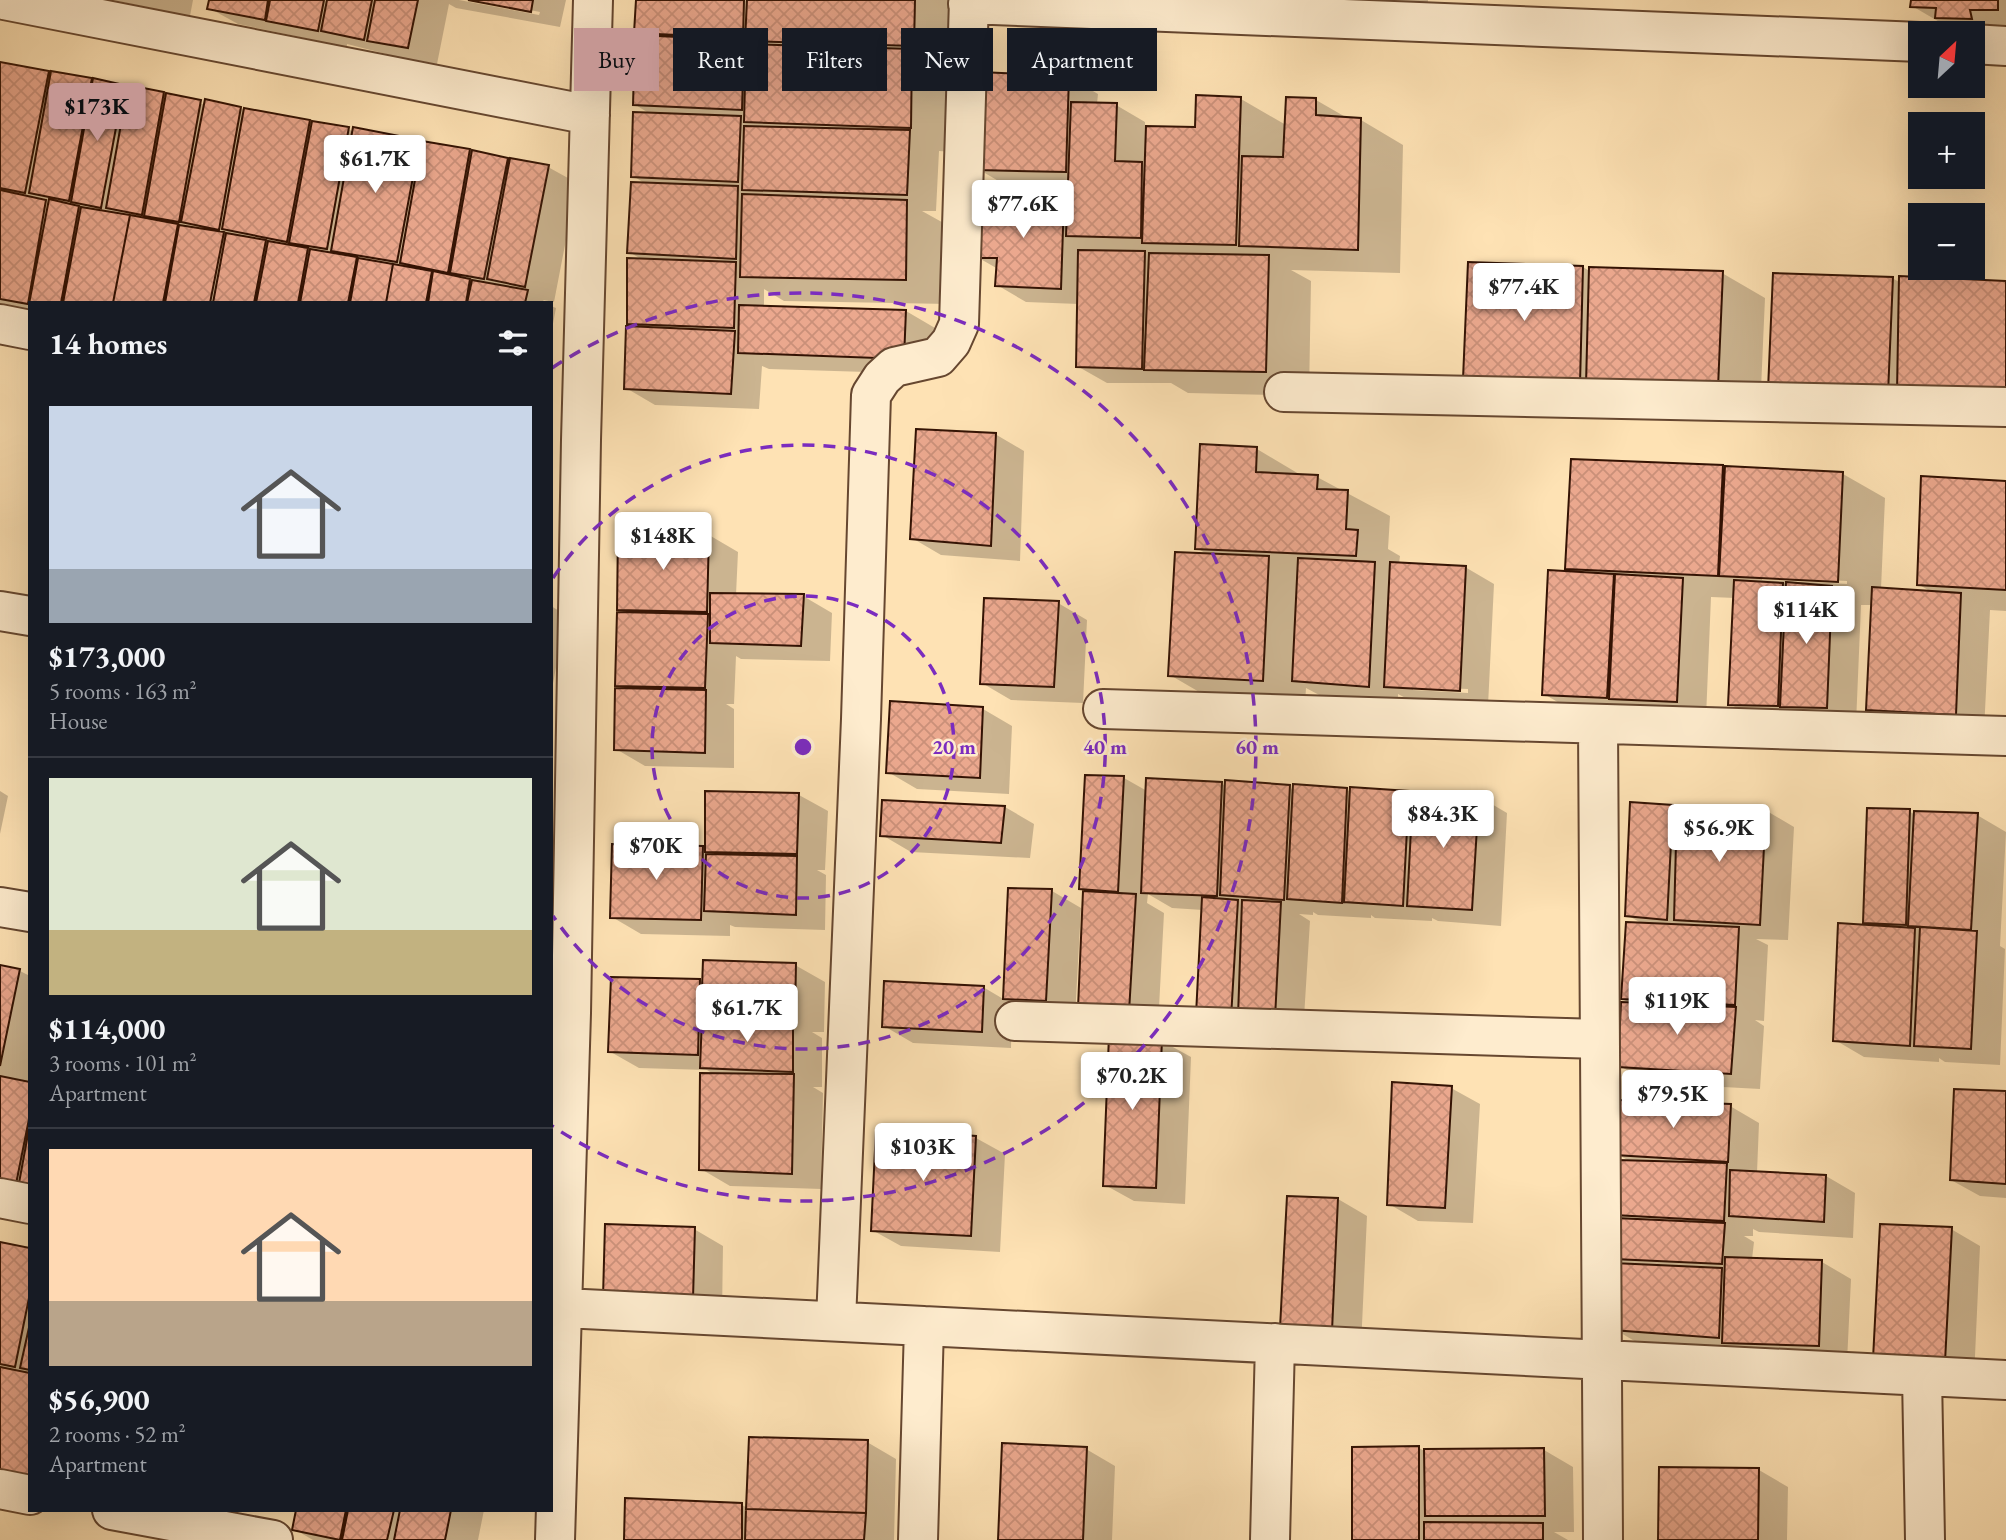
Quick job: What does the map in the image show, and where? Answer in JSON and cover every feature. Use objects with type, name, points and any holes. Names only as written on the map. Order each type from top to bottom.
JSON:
[{"type":"street","points":[[4,0],[590,115]]},
{"type":"street","points":[[555,1540],[566,437],[590,115],[593,0]]},
{"type":"street","points":[[836,1321],[861,732],[871,395],[882,378],[894,367],[937,357],[951,342],[959,324],[969,2],[1908,41]]},
{"type":"street","points":[[1985,45],[2006,46]]},
{"type":"street","points":[[0,324],[28,330]]},
{"type":"street","points":[[1284,392],[2006,407]]},
{"type":"street","points":[[0,611],[28,616]]},
{"type":"street","points":[[1103,709],[2006,736]]},
{"type":"street","points":[[1598,724],[1603,1540]]},
{"type":"street","points":[[0,907],[28,912]]},
{"type":"street","points":[[1015,1021],[1599,1038]]},
{"type":"street","points":[[0,1198],[28,1204]]},
{"type":"street","points":[[557,1307],[2006,1380]]},
{"type":"street","points":[[918,1540],[924,1326]]},
{"type":"street","points":[[1270,1540],[1275,1343]]},
{"type":"street","points":[[1922,1376],[1925,1540]]},
{"type":"street","points":[[0,1489],[28,1495]]},
{"type":"street","points":[[123,1512],[273,1540]]},
{"type":"building","points":[[209,0],[268,0],[265,20],[207,9]]},
{"type":"building","points":[[270,0],[324,0],[318,31],[266,21]]},
{"type":"building","points":[[327,0],[372,0],[364,40],[321,31]]},
{"type":"building","points":[[375,0],[418,0],[408,48],[367,41]]},
{"type":"building","points":[[468,0],[533,0],[531,12]]},
{"type":"building","points":[[636,0],[744,0],[743,28],[673,28],[673,35],[659,34],[659,28],[634,28]]},
{"type":"building","points":[[747,0],[915,0],[914,28],[901,28],[901,46],[887,45],[887,28],[782,28],[782,42],[768,42],[768,28],[746,28]]},
{"type":"building","points":[[1911,0],[1998,0],[1998,10],[1970,10],[1972,19],[1935,18],[1936,8],[1910,7]]},
{"type":"building","points":[[659,36],[673,37],[673,91],[743,91],[742,110],[633,105],[633,91],[659,91]]},
{"type":"building","points":[[768,45],[782,45],[782,91],[887,91],[887,48],[901,49],[901,91],[911,91],[911,128],[744,122],[745,91],[768,91]]},
{"type":"building","points":[[0,62],[49,71],[25,193],[0,188]]},
{"type":"building","points":[[51,71],[92,78],[69,201],[29,193]]},
{"type":"building","points":[[993,73],[1007,73],[1007,91],[1069,91],[1066,172],[977,170],[979,91],[993,91]]},
{"type":"building","points":[[93,78],[124,85],[101,208],[71,202]]},
{"type":"building","points":[[128,85],[164,92],[142,215],[106,208]]},
{"type":"building","points":[[166,93],[201,100],[179,222],[144,216]]},
{"type":"building","points":[[1196,95],[1241,97],[1236,245],[1142,243],[1146,126],[1195,127]]},
{"type":"building","points":[[1286,97],[1316,98],[1316,115],[1361,118],[1358,250],[1239,246],[1242,156],[1283,157]]},
{"type":"building","points":[[205,99],[241,107],[219,230],[181,222]]},
{"type":"building","points":[[1071,102],[1117,103],[1115,161],[1142,162],[1141,238],[1066,236]]},
{"type":"building","points":[[244,108],[310,120],[287,242],[222,229]]},
{"type":"building","points":[[633,112],[741,116],[738,182],[631,177]]},
{"type":"building","points":[[312,121],[349,127],[327,249],[289,243]]},
{"type":"building","points":[[744,126],[910,130],[907,195],[742,190]]},
{"type":"building","points":[[353,127],[420,140],[397,262],[331,251]]},
{"type":"building","points":[[422,141],[470,149],[448,273],[400,263]]},
{"type":"building","points":[[472,150],[508,158],[484,279],[450,273]]},
{"type":"building","points":[[510,158],[549,165],[525,287],[487,279]]},
{"type":"building","points":[[631,182],[738,186],[736,259],[627,253]]},
{"type":"building","points":[[0,190],[46,200],[28,304],[0,299]]},
{"type":"building","points":[[742,194],[907,200],[906,280],[740,277]]},
{"type":"building","points":[[979,197],[1064,199],[1061,289],[995,286],[997,258],[976,258]]},
{"type":"building","points":[[49,199],[79,206],[61,301],[30,301]]},
{"type":"building","points":[[81,207],[130,215],[113,301],[63,301]]},
{"type":"building","points":[[130,215],[178,224],[163,301],[113,301]]},
{"type":"building","points":[[179,225],[224,232],[210,301],[165,301]]},
{"type":"building","points":[[226,233],[266,240],[254,301],[213,301]]},
{"type":"building","points":[[268,241],[308,248],[298,301],[256,301]]},
{"type":"building","points":[[310,249],[357,257],[348,301],[300,301]]},
{"type":"building","points":[[1078,250],[1145,251],[1142,369],[1076,367]]},
{"type":"building","points":[[1149,253],[1269,255],[1266,372],[1144,370]]},
{"type":"building","points":[[358,258],[393,264],[386,301],[350,301]]},
{"type":"building","points":[[627,258],[736,262],[734,328],[627,324]]},
{"type":"building","points":[[1468,262],[1583,266],[1580,384],[1463,379]]},
{"type":"building","points":[[393,264],[432,271],[426,301],[386,301]]},
{"type":"building","points":[[1589,267],[1723,271],[1718,388],[1586,385]]},
{"type":"building","points":[[433,271],[470,279],[466,301],[428,301]]},
{"type":"building","points":[[1773,273],[1893,277],[1888,394],[1768,390]]},
{"type":"building","points":[[1899,276],[1908,276],[1908,280],[2006,281],[2006,399],[1897,393]]},
{"type":"building","points":[[472,280],[528,290],[525,301],[467,301]]},
{"type":"building","points":[[739,305],[906,310],[904,359],[738,353]]},
{"type":"building","points":[[626,326],[735,331],[731,394],[624,389]]},
{"type":"building","points":[[916,429],[996,433],[991,546],[910,539]]},
{"type":"building","points":[[1200,444],[1257,447],[1256,472],[1318,475],[1317,489],[1348,490],[1346,529],[1358,530],[1356,556],[1195,549]]},
{"type":"building","points":[[1571,459],[1723,465],[1718,576],[1565,569]]},
{"type":"building","points":[[1725,466],[1843,472],[1838,582],[1719,576]]},
{"type":"building","points":[[1921,476],[2006,481],[2006,590],[1917,585]]},
{"type":"building","points":[[618,531],[709,534],[707,612],[617,610]]},
{"type":"building","points":[[1175,552],[1269,556],[1263,681],[1168,676]]},
{"type":"building","points":[[1298,558],[1375,562],[1369,687],[1292,681]]},
{"type":"building","points":[[1390,562],[1466,566],[1460,691],[1384,687]]},
{"type":"building","points":[[1548,570],[1614,574],[1607,698],[1542,695]]},
{"type":"building","points":[[1615,574],[1683,578],[1677,702],[1609,699]]},
{"type":"building","points":[[1734,580],[1783,583],[1778,706],[1728,705]]},
{"type":"building","points":[[1786,582],[1832,586],[1827,708],[1780,707]]},
{"type":"building","points":[[1872,587],[1961,593],[1956,715],[1866,710]]},
{"type":"building","points":[[710,593],[804,594],[801,646],[710,643]]},
{"type":"building","points":[[984,598],[1059,601],[1054,687],[980,684]]},
{"type":"building","points":[[617,612],[708,614],[705,688],[615,686]]},
{"type":"building","points":[[615,688],[706,690],[705,753],[614,750]]},
{"type":"building","points":[[890,701],[983,707],[980,778],[886,773]]},
{"type":"building","points":[[1085,775],[1124,776],[1118,892],[1079,889]]},
{"type":"building","points":[[1146,778],[1222,782],[1217,896],[1141,893]]},
{"type":"building","points":[[1225,780],[1290,785],[1284,900],[1220,895]]},
{"type":"building","points":[[1293,784],[1347,788],[1342,903],[1287,899]]},
{"type":"building","points":[[1350,787],[1409,791],[1403,906],[1344,902]]},
{"type":"building","points":[[705,791],[799,793],[797,854],[705,852]]},
{"type":"building","points":[[1413,791],[1479,794],[1472,910],[1407,906]]},
{"type":"building","points":[[882,800],[1005,806],[1001,843],[880,836]]},
{"type":"building","points":[[1630,802],[1673,805],[1667,920],[1625,916]]},
{"type":"building","points":[[1677,805],[1766,808],[1760,925],[1674,920]]},
{"type":"building","points":[[1867,808],[1910,809],[1906,925],[1863,923]]},
{"type":"building","points":[[1914,811],[1978,813],[1971,930],[1908,926]]},
{"type":"building","points":[[612,844],[703,846],[701,920],[610,918]]},
{"type":"building","points":[[706,854],[797,856],[796,915],[704,911]]},
{"type":"building","points":[[1008,888],[1052,889],[1046,1001],[1003,999]]},
{"type":"building","points":[[1083,891],[1136,894],[1129,1012],[1078,1008]]},
{"type":"building","points":[[1202,897],[1238,900],[1231,1018],[1196,1015]]},
{"type":"building","points":[[1242,900],[1281,902],[1275,1018],[1238,1017]]},
{"type":"building","points":[[1626,922],[1739,927],[1735,1005],[1621,999]]},
{"type":"building","points":[[1838,923],[1915,928],[1910,1046],[1833,1041]]},
{"type":"building","points":[[1920,927],[1977,931],[1971,1049],[1914,1046]]},
{"type":"building","points":[[703,960],[796,963],[795,1017],[701,1015]]},
{"type":"building","points":[[0,965],[20,969],[0,1066]]},
{"type":"building","points":[[611,977],[700,979],[698,1055],[608,1052]]},
{"type":"building","points":[[884,981],[984,986],[982,1032],[882,1027]]},
{"type":"building","points":[[1621,1002],[1736,1007],[1731,1074],[1618,1067]]},
{"type":"building","points":[[702,1017],[793,1020],[793,1072],[700,1068]]},
{"type":"building","points":[[1109,1035],[1162,1039],[1156,1188],[1103,1186]]},
{"type":"building","points":[[700,1073],[794,1074],[792,1174],[699,1170]]},
{"type":"building","points":[[0,1076],[28,1082],[28,1124],[16,1184],[0,1181]]},
{"type":"building","points":[[1392,1082],[1452,1086],[1445,1208],[1387,1205]]},
{"type":"building","points":[[1954,1089],[2006,1091],[2006,1184],[1950,1180]]},
{"type":"building","points":[[1617,1100],[1731,1104],[1728,1162],[1615,1155]]},
{"type":"building","points":[[876,1129],[976,1136],[971,1236],[871,1231]]},
{"type":"building","points":[[28,1134],[28,1185],[19,1183]]},
{"type":"building","points":[[1617,1160],[1727,1163],[1724,1221],[1614,1215]]},
{"type":"building","points":[[1730,1170],[1826,1175],[1824,1222],[1729,1216]]},
{"type":"building","points":[[1287,1196],[1338,1198],[1332,1331],[1280,1328]]},
{"type":"building","points":[[1615,1218],[1725,1223],[1722,1264],[1614,1259]]},
{"type":"building","points":[[605,1224],[695,1227],[693,1299],[603,1297]]},
{"type":"building","points":[[1880,1224],[1952,1227],[1945,1362],[1873,1359]]},
{"type":"building","points":[[0,1242],[28,1248],[28,1303],[15,1367],[0,1364]]},
{"type":"building","points":[[1725,1257],[1822,1260],[1819,1346],[1722,1343]]},
{"type":"building","points":[[1613,1263],[1722,1268],[1719,1338],[1612,1330]]},
{"type":"building","points":[[28,1332],[28,1370],[20,1368]]},
{"type":"building","points":[[0,1367],[28,1373],[28,1488],[0,1482]]},
{"type":"building","points":[[749,1437],[868,1440],[866,1513],[746,1509]]},
{"type":"building","points":[[1002,1443],[1087,1447],[1083,1540],[998,1540]]},
{"type":"building","points":[[1419,1446],[1419,1540],[1352,1540],[1352,1447]]},
{"type":"building","points":[[1544,1448],[1545,1516],[1425,1516],[1424,1449]]},
{"type":"building","points":[[1659,1467],[1759,1468],[1758,1540],[1658,1540]]},
{"type":"building","points":[[625,1498],[742,1503],[742,1540],[624,1540]]},
{"type":"building","points":[[746,1509],[866,1513],[864,1540],[745,1540]]},
{"type":"building","points":[[296,1512],[346,1512],[340,1540],[292,1530]]},
{"type":"building","points":[[348,1512],[394,1512],[387,1540],[342,1540]]},
{"type":"building","points":[[400,1512],[451,1512],[445,1540],[394,1540]]},
{"type":"building","points":[[1424,1522],[1543,1523],[1543,1540],[1424,1540]]}]
